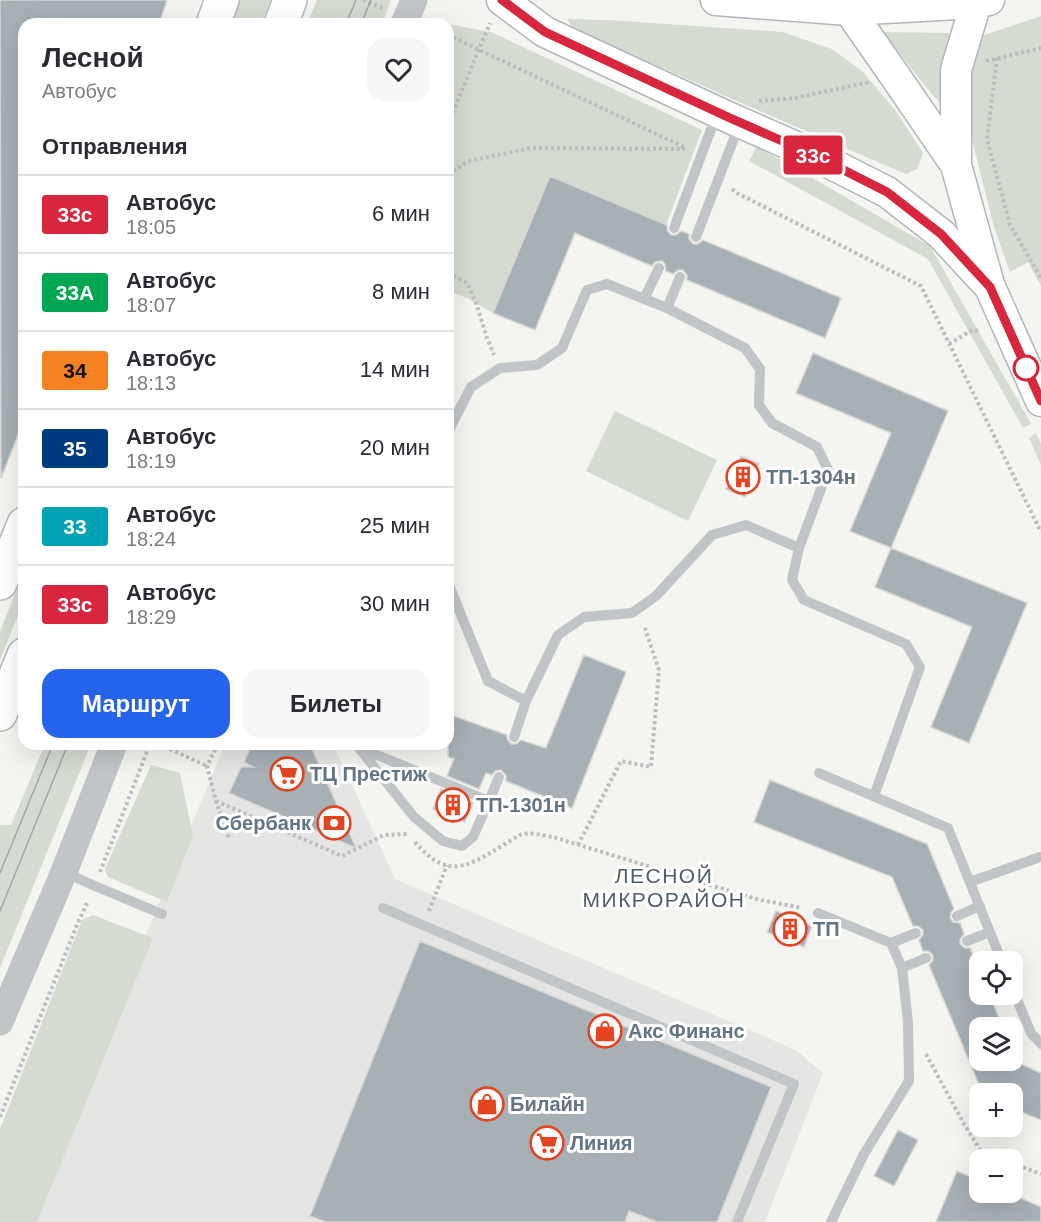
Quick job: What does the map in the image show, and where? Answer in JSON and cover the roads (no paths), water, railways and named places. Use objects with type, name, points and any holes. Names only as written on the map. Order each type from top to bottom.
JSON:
[{"type":"main road","points":[[215,18],[222,0]]},
{"type":"main road","points":[[282,18],[290,0]]},
{"type":"main road","points":[[502,0],[545,32],[814,155],[887,192],[941,234],[990,287]]},
{"type":"main road","points":[[716,0],[849,5],[983,2],[956,70],[956,165],[990,287],[1041,401]]},
{"type":"main road","points":[[849,5],[956,165]]},
{"type":"main road","points":[[0,583],[18,539]]},
{"type":"main road","points":[[0,714],[18,670]]},
{"type":"street","points":[[406,18],[414,0]]},
{"type":"street","points":[[0,1022],[64,872],[112,750]]},
{"type":"lane","points":[[674,228],[710,132],[730,118]]},
{"type":"lane","points":[[696,237],[719,178],[730,118]]},
{"type":"lane","points":[[644,299],[659,268]]},
{"type":"lane","points":[[668,308],[680,277]]},
{"type":"lane","points":[[454,420],[471,387],[500,368],[537,365],[562,348],[587,290],[607,284],[668,308],[745,348],[760,369],[759,405],[772,423],[817,447],[828,470],[799,548],[792,580],[804,600],[906,644],[920,667],[874,796]]},
{"type":"lane","points":[[514,737],[526,701],[558,635],[584,617],[632,613],[656,596],[712,535],[746,525],[799,548]]},
{"type":"lane","points":[[454,599],[488,681],[526,701]]},
{"type":"lane","points":[[360,750],[414,817],[443,841],[462,846],[473,837],[499,777]]},
{"type":"lane","points":[[367,750],[489,801]]},
{"type":"lane","points":[[819,772],[948,828],[998,951]]},
{"type":"lane","points":[[970,882],[1041,856]]},
{"type":"lane","points":[[64,872],[162,914]]},
{"type":"lane","points":[[957,916],[980,906]]},
{"type":"lane","points":[[383,908],[794,1083],[737,1222]]},
{"type":"lane","points":[[818,912],[891,943],[902,969],[908,1022],[909,1082],[864,1154],[832,1222]]},
{"type":"lane","points":[[967,941],[990,932]]},
{"type":"lane","points":[[891,943],[916,933]]},
{"type":"lane","points":[[902,969],[926,958]]},
{"type":"lane","points":[[1019,1005],[1031,1033],[1041,1044]]},
{"type":"tram line","points":[[348,18],[356,0]]},
{"type":"tram line","points":[[364,18],[371,0]]},
{"type":"tram line","points":[[0,873],[51,750]]},
{"type":"tram line","points":[[0,911],[66,750]]},
{"type":"place","name":"ТП-1304н","points":[[743,477]]},
{"type":"place","name":"ТЦ Престиж","points":[[287,774]]},
{"type":"place","name":"ТП-1301н","points":[[453,805]]},
{"type":"place","name":"Сбербанк","points":[[334,823]]},
{"type":"place","name":"ТП","points":[[790,929]]},
{"type":"place","name":"Акс Финанс","points":[[605,1031]]},
{"type":"place","name":"Билайн","points":[[487,1104]]},
{"type":"place","name":"Линия","points":[[547,1143]]},
{"type":"district","name":"ЛЕСНОЙ МИКРОРАЙОН","points":[[664,887]]}]
